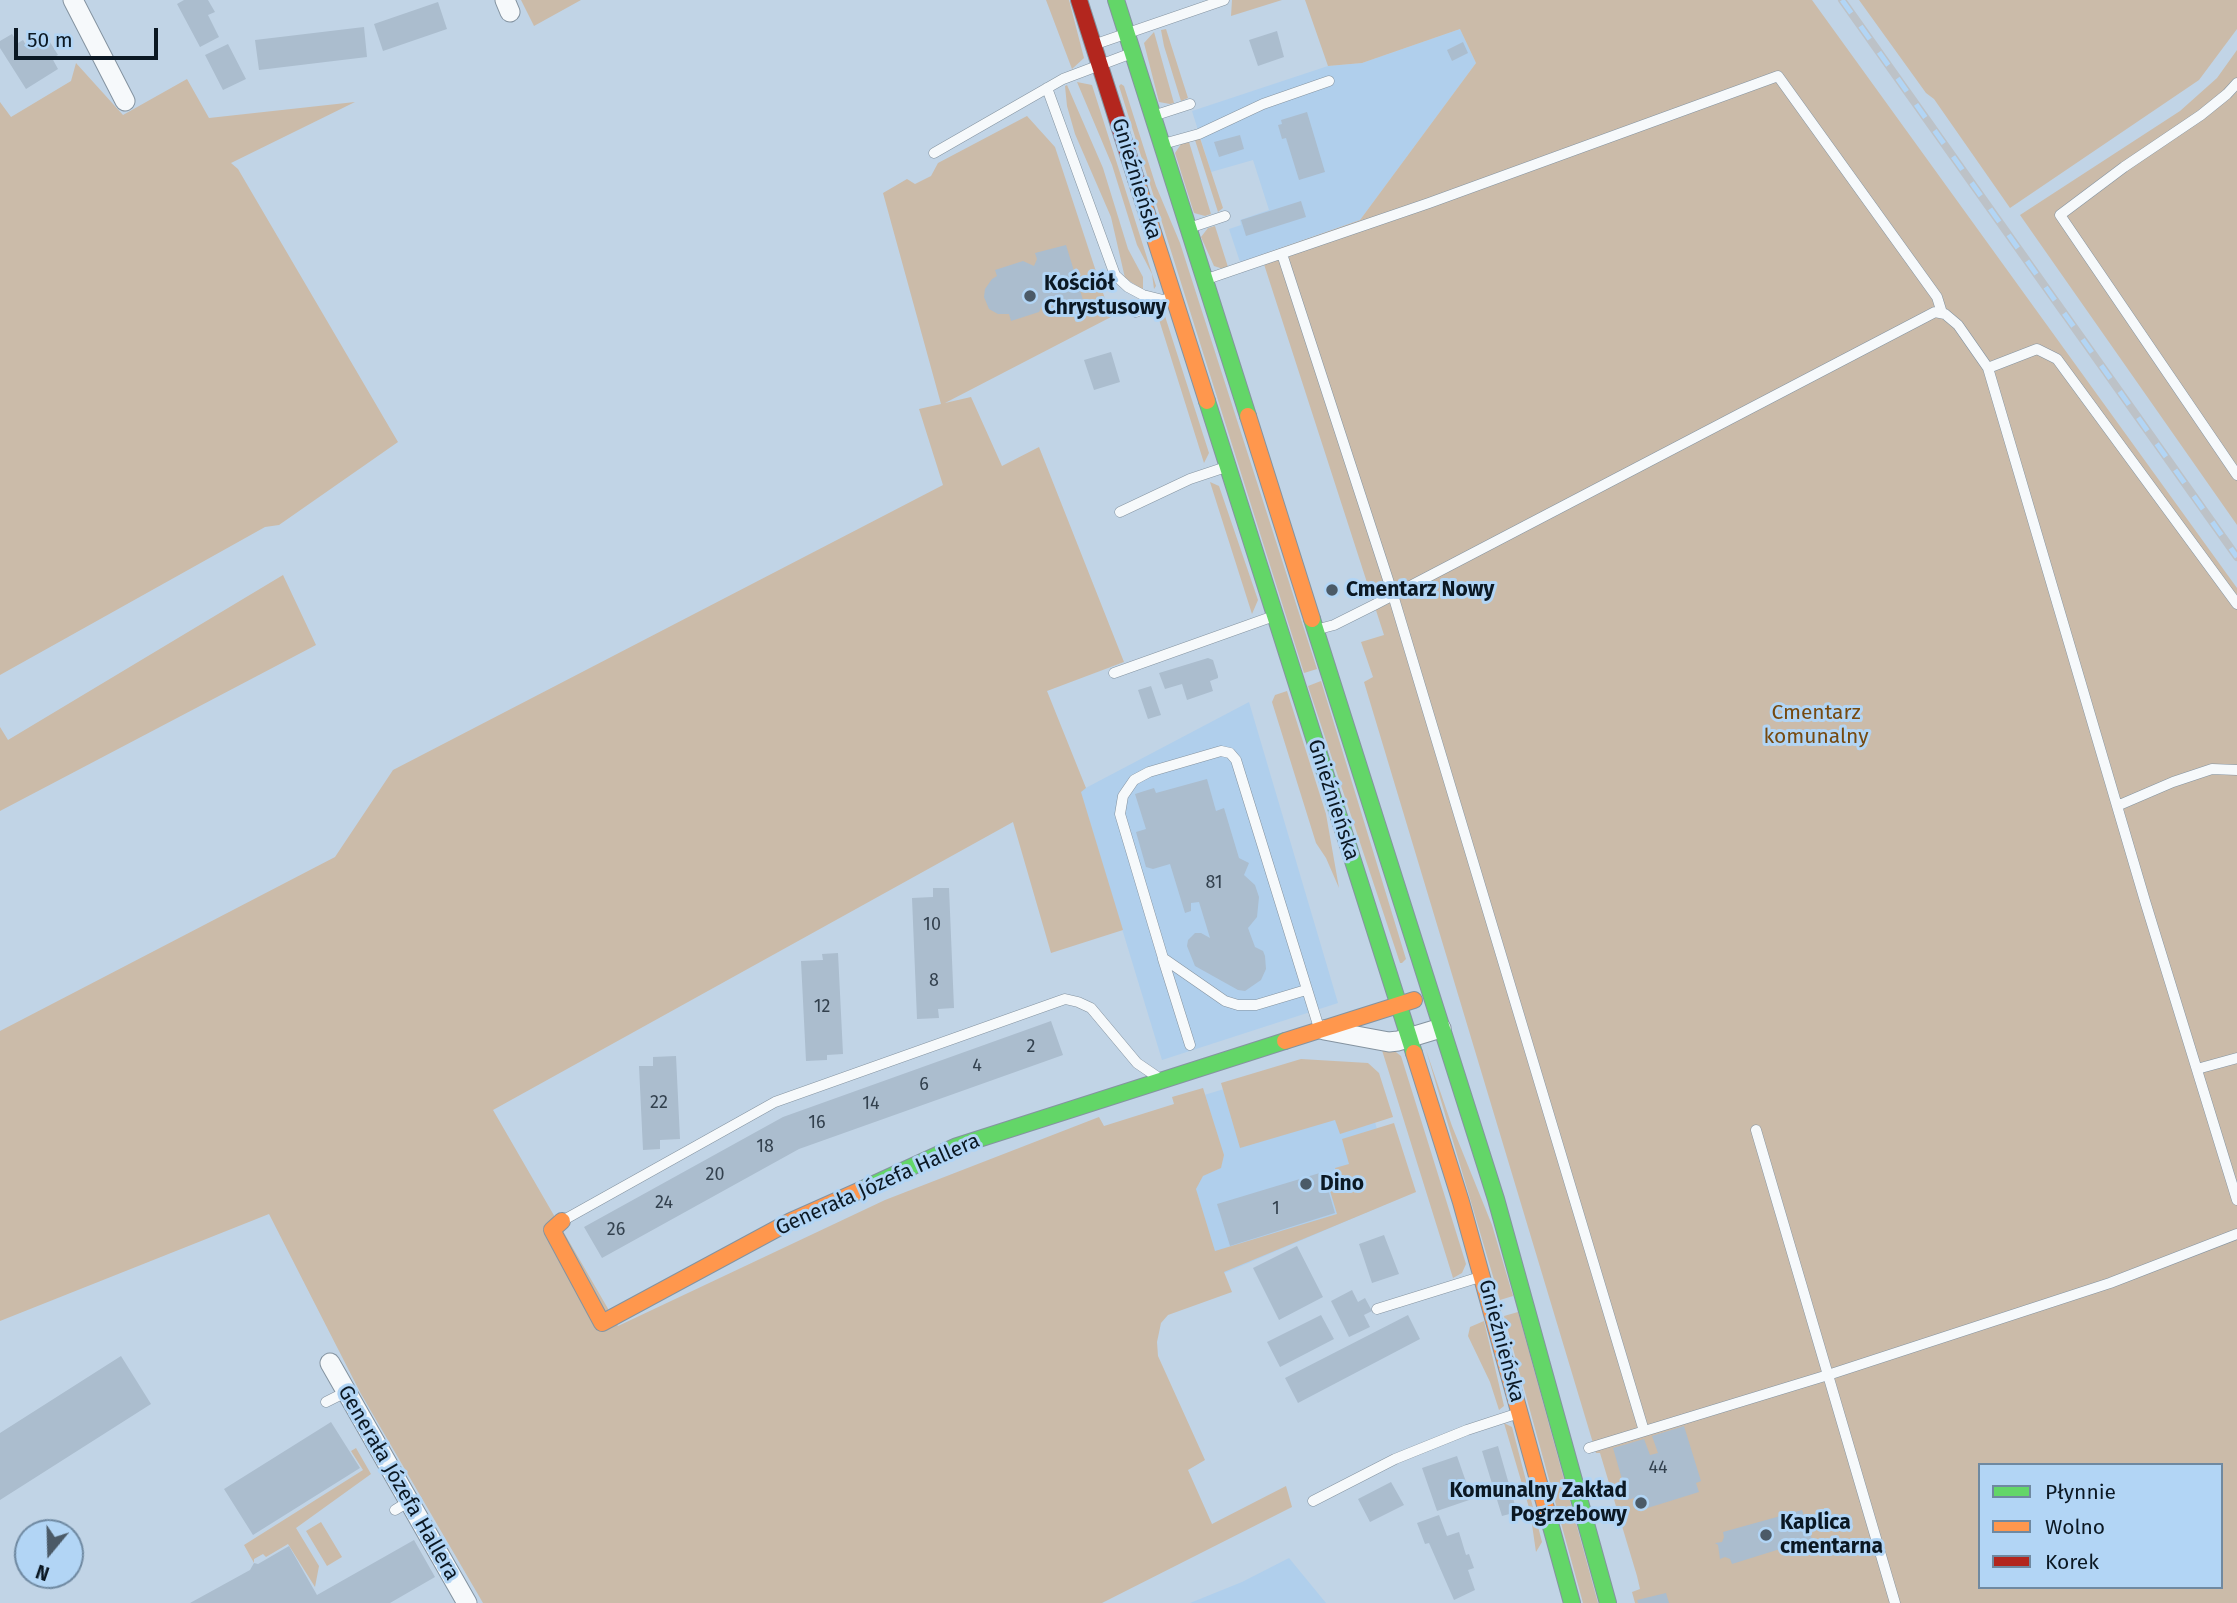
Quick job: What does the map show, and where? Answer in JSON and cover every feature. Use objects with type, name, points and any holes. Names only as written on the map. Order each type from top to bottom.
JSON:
[{"type":"main road","name":"Gnieźnieńska","points":[[1079,0],[1168,298],[1275,616],[1483,1276],[1572,1603]]},
{"type":"main road","name":"Gnieźnieńska","points":[[1116,0],[1509,1242],[1608,1603]]},
{"type":"main road","name":"Generała Józefa Hallera","points":[[562,1221],[552,1230],[602,1323],[791,1221],[957,1146],[1431,995]]},
{"type":"street","points":[[73,0],[125,101]]},
{"type":"street","name":"Generała Józefa Hallera","points":[[1319,1029],[1388,1042],[1441,1028]]},
{"type":"street","name":"Generała Józefa Hallera","points":[[330,1363],[402,1506],[467,1603]]},
{"type":"lane","points":[[1094,45],[1224,0]]},
{"type":"lane","points":[[933,153],[1047,88],[1100,64],[1133,53]]},
{"type":"lane","points":[[1203,280],[1778,76],[1937,297],[1942,313]]},
{"type":"lane","points":[[1161,144],[1199,134],[1263,104],[1329,81]]},
{"type":"lane","points":[[2237,83],[2201,115],[2124,167],[2060,215],[2237,475]]},
{"type":"lane","points":[[1047,88],[1115,275],[1136,292],[1168,298]]},
{"type":"lane","points":[[1152,116],[1190,104]]},
{"type":"lane","points":[[1188,228],[1225,216]]},
{"type":"lane","points":[[1282,254],[1393,595],[1644,1431]]},
{"type":"lane","points":[[1136,312],[1168,298]]},
{"type":"lane","points":[[1315,630],[1334,625],[1393,595],[1922,318],[1934,312],[1942,313],[1958,325],[1988,368],[2237,1200]]},
{"type":"lane","points":[[1988,368],[2037,349],[2057,359],[2237,604]]},
{"type":"lane","points":[[1120,512],[1190,479],[1227,467]]},
{"type":"lane","points":[[1114,673],[1275,616]]},
{"type":"lane","points":[[1190,1045],[1120,814],[1123,796],[1135,780],[1149,772],[1221,751],[1230,753],[1236,760],[1319,1029]]},
{"type":"lane","points":[[2117,806],[2212,769],[2237,770]]},
{"type":"lane","points":[[1163,958],[1216,996],[1238,1005],[1256,1005],[1306,990]]},
{"type":"lane","points":[[562,1221],[775,1102],[1065,999],[1091,1007],[1137,1063],[1162,1080]]},
{"type":"lane","points":[[2197,1069],[2237,1058]]},
{"type":"lane","points":[[1756,1130],[1895,1603]]},
{"type":"lane","points":[[1589,1448],[1828,1375],[2110,1283],[2237,1234]]},
{"type":"lane","points":[[1377,1309],[1483,1276]]},
{"type":"lane","points":[[326,1402],[346,1392]]},
{"type":"lane","points":[[1313,1501],[1395,1459],[1466,1430],[1520,1413]]},
{"type":"shaded area","points":[[1460,29],[1476,63],[1360,220],[1240,262],[1229,229],[1241,225],[1240,220],[1269,210],[1253,160],[1211,172],[1192,111],[1328,66],[1362,63]]},
{"type":"shaded area","points":[[1249,702],[1338,1003],[1162,1060],[1080,791]]},
{"type":"shaded area","points":[[1312,1062],[1365,1089],[1398,1199],[1213,1278],[1175,1104]]},
{"type":"shaded area","points":[[1289,1558],[1326,1603],[1190,1603],[1242,1582]]},
{"type":"green space","points":[[521,0],[581,0],[534,26]]},
{"type":"green space","points":[[1046,0],[1069,0],[1084,58],[1072,69]]},
{"type":"green space","points":[[1232,0],[1282,0],[1231,16]]},
{"type":"green space","name":"Cmentarz komunalny","points":[[1305,0],[1812,0],[2237,588],[2237,1603],[1635,1603],[1632,1592],[1640,1589],[1637,1576],[1600,1453],[1596,1453],[1364,682],[1373,677],[1361,642],[1384,635],[1261,255],[1360,220],[1476,63],[1460,29],[1362,63],[1328,66]]},
{"type":"green space","points":[[1859,0],[2237,0],[2237,29],[2199,80],[2010,208],[1934,99],[1926,93]]},
{"type":"green space","points":[[1166,29],[1188,98],[1181,101],[1164,46],[1161,30]]},
{"type":"green space","points":[[1154,32],[1174,103],[1159,102],[1144,43]]},
{"type":"green space","points":[[2237,50],[2237,525],[2020,215],[2180,111],[2217,78]]},
{"type":"green space","points":[[76,63],[123,115],[187,79],[209,118],[355,102],[231,163],[238,169],[398,442],[279,525],[265,527],[0,675],[0,102],[11,117],[71,81]]},
{"type":"green space","points":[[1077,82],[1092,85],[1156,286],[1154,289],[1152,274],[1137,245],[1112,165]]},
{"type":"green space","points":[[1067,85],[1103,168],[1128,249],[1143,277],[1143,290],[1125,278],[1111,217],[1075,134],[1067,106]]},
{"type":"green space","points":[[1119,86],[1124,86],[1156,186],[1180,243],[1317,669],[1304,673]]},
{"type":"green space","points":[[1027,116],[1055,147],[1111,317],[945,403],[971,397],[1002,466],[1039,447],[1124,662],[1047,691],[1086,788],[1081,792],[1123,930],[1051,953],[1013,822],[493,1110],[618,1326],[885,1200],[1099,1117],[1104,1126],[1174,1104],[1172,1097],[1203,1088],[1224,1155],[1221,1168],[1203,1176],[1196,1189],[1215,1251],[1337,1214],[1328,1184],[1339,1180],[1335,1168],[1349,1164],[1342,1139],[1394,1123],[1416,1192],[1224,1272],[1232,1292],[1168,1315],[1161,1323],[1157,1342],[1158,1356],[1205,1460],[1188,1470],[1212,1524],[1286,1486],[1292,1507],[1102,1603],[483,1603],[361,1394],[269,1214],[0,1321],[0,1031],[335,857],[393,770],[943,485],[919,409],[941,404],[883,193],[907,179],[915,184],[931,176],[938,163]]},
{"type":"green space","points":[[1200,138],[1223,208],[1218,212],[1195,140]]},
{"type":"green space","points":[[1189,142],[1211,214],[1205,216],[1194,213],[1175,153],[1181,144]]},
{"type":"green space","points":[[1215,226],[1228,267],[1223,269],[1214,266],[1201,237],[1208,228]]},
{"type":"green space","points":[[1156,310],[1164,313],[1209,453],[1204,463]]},
{"type":"green space","points":[[1210,482],[1219,486],[1258,600],[1252,614]]},
{"type":"green space","points":[[283,575],[316,645],[0,811],[0,727],[8,740]]},
{"type":"green space","points":[[1321,681],[1406,959],[1402,963],[1308,686]]},
{"type":"green space","points":[[1287,691],[1326,814],[1339,888],[1316,843],[1272,702],[1275,695]]},
{"type":"green space","points":[[1381,1047],[1392,1049],[1401,1056],[1466,1264],[1462,1273],[1453,1278]]},
{"type":"green space","points":[[1426,1050],[1452,1126],[1492,1225],[1513,1296],[1500,1300]]},
{"type":"green space","points":[[1301,1059],[1368,1063],[1379,1073],[1393,1117],[1340,1134],[1335,1120],[1240,1148],[1221,1083]]},
{"type":"green space","points":[[1518,1312],[1598,1603],[1583,1603],[1504,1316]]},
{"type":"green space","points":[[1484,1321],[1504,1406],[1499,1410],[1490,1382],[1468,1336],[1470,1327]]},
{"type":"green space","points":[[1504,1423],[1512,1427],[1542,1542],[1536,1552],[1530,1511]]},
{"type":"green space","points":[[356,1448],[371,1474],[296,1528],[319,1566],[315,1587],[288,1544],[266,1557],[263,1554],[254,1559],[254,1563],[244,1545],[363,1470],[351,1451]]},
{"type":"green space","points":[[321,1522],[342,1557],[327,1566],[306,1531]]},
{"type":"building","points":[[184,0],[208,0],[215,12],[208,15],[219,37],[200,47],[177,4]]},
{"type":"building","points":[[438,2],[447,29],[383,51],[374,24]]},
{"type":"building","points":[[364,27],[367,57],[259,70],[255,40]]},
{"type":"building","points":[[1277,31],[1284,57],[1258,66],[1249,40]]},
{"type":"building","points":[[12,34],[18,43],[23,40],[26,45],[45,34],[58,55],[52,58],[58,69],[26,89],[0,48],[0,41]]},
{"type":"building","points":[[1463,42],[1468,53],[1452,61],[1447,50]]},
{"type":"building","points":[[228,44],[246,79],[223,90],[205,55]]},
{"type":"building","points":[[1307,112],[1325,172],[1299,180],[1286,138],[1282,139],[1278,125],[1282,124],[1281,120]]},
{"type":"building","points":[[1240,135],[1244,149],[1219,157],[1214,142]]},
{"type":"building","points":[[1301,201],[1306,217],[1246,236],[1241,220]]},
{"type":"building","points":[[1066,245],[1083,300],[1054,312],[1051,302],[1043,304],[1039,312],[1011,321],[1009,314],[998,314],[989,309],[984,297],[985,289],[997,276],[995,270],[1023,261],[1034,266],[1037,259],[1035,253]]},
{"type":"building","points":[[1111,352],[1120,382],[1094,390],[1084,360]]},
{"type":"building","points":[[1208,658],[1213,660],[1218,676],[1210,681],[1213,691],[1187,700],[1182,684],[1165,689],[1159,673]]},
{"type":"building","points":[[1151,686],[1161,715],[1148,719],[1138,690]]},
{"type":"building","points":[[1207,779],[1216,811],[1224,808],[1239,858],[1249,863],[1244,875],[1255,885],[1259,897],[1257,917],[1248,928],[1255,947],[1263,951],[1266,969],[1261,980],[1245,991],[1238,990],[1195,966],[1187,946],[1188,940],[1195,933],[1210,938],[1199,902],[1191,903],[1191,911],[1185,913],[1170,864],[1153,869],[1146,867],[1136,832],[1146,829],[1135,794],[1154,788],[1156,793]]},
{"type":"building","points":[[933,888],[949,888],[954,1008],[938,1009],[939,1018],[917,1019],[912,898],[933,897]]},
{"type":"building","points":[[838,953],[843,1054],[827,1055],[827,1060],[806,1061],[801,961],[823,960],[822,954]]},
{"type":"building","points":[[1051,1021],[1063,1055],[799,1149],[602,1258],[584,1227],[783,1117]]},
{"type":"building","points":[[676,1056],[680,1139],[660,1140],[660,1149],[643,1150],[639,1066],[653,1066],[653,1057]]},
{"type":"building","points":[[1323,1172],[1335,1213],[1230,1246],[1217,1204]]},
{"type":"building","points":[[1384,1235],[1399,1274],[1372,1283],[1359,1244]]},
{"type":"building","points":[[1297,1246],[1323,1297],[1279,1320],[1253,1268]]},
{"type":"building","points":[[1352,1290],[1358,1302],[1365,1298],[1372,1311],[1364,1315],[1370,1327],[1349,1337],[1331,1301]]},
{"type":"building","points":[[1321,1315],[1334,1339],[1280,1367],[1267,1342]]},
{"type":"building","points":[[1408,1315],[1420,1339],[1298,1403],[1285,1378]]},
{"type":"building","points":[[121,1356],[151,1404],[0,1500],[0,1433]]},
{"type":"building","points":[[331,1422],[360,1468],[253,1535],[224,1489]]},
{"type":"building","points":[[1684,1426],[1701,1481],[1696,1483],[1699,1492],[1638,1511],[1634,1498],[1628,1500],[1613,1448],[1644,1439],[1650,1455],[1658,1453],[1652,1436]]},
{"type":"building","points":[[1498,1446],[1517,1512],[1502,1516],[1482,1451]]},
{"type":"building","points":[[1457,1456],[1472,1499],[1437,1511],[1422,1468]]},
{"type":"building","points":[[1391,1482],[1404,1505],[1370,1522],[1358,1499]]},
{"type":"building","name":"Kaplica cmentarna","points":[[1802,1510],[1812,1539],[1732,1564],[1730,1559],[1720,1559],[1718,1545],[1715,1543],[1722,1542],[1723,1532]]},
{"type":"building","points":[[1439,1515],[1447,1536],[1459,1532],[1466,1555],[1469,1554],[1474,1568],[1468,1570],[1475,1590],[1454,1600],[1429,1543],[1425,1544],[1417,1523]]},
{"type":"building","points":[[414,1540],[435,1577],[390,1603],[190,1603],[250,1570],[254,1563],[258,1564],[289,1546],[317,1595]]},
{"type":"building","points":[[1666,1593],[1669,1603],[1638,1603],[1637,1600]]},
{"type":"railway","points":[[1842,0],[2237,557]]},
{"type":"traffic: fast","points":[[1116,0],[1248,416]]},
{"type":"traffic: fast","points":[[1207,401],[1414,1053]]},
{"type":"traffic: fast","points":[[1312,619],[1496,1199],[1608,1603]]},
{"type":"traffic: fast","points":[[863,1189],[957,1146],[1285,1041]]},
{"type":"traffic: fast","points":[[1547,1512],[1572,1603]]},
{"type":"traffic: slow","points":[[1136,179],[1207,401]]},
{"type":"traffic: slow","points":[[1248,416],[1312,619]]},
{"type":"traffic: slow","points":[[1285,1041],[1414,1000]]},
{"type":"traffic: slow","points":[[1414,1053],[1461,1202],[1547,1512]]},
{"type":"traffic: slow","points":[[562,1221],[552,1230],[602,1323],[791,1221],[863,1189]]},
{"type":"traffic: jam","points":[[1079,0],[1136,179]]},
{"type":"place","name":"Kościół Chrystusowy","points":[[1030,296]]},
{"type":"place","name":"Cmentarz Nowy","points":[[1332,590]]},
{"type":"place","name":"Dino","points":[[1306,1184]]},
{"type":"place","name":"Komunalny Zakład Pogrzebowy","points":[[1641,1503]]},
{"type":"place","name":"Kaplica cmentarna","points":[[1766,1535]]}]
